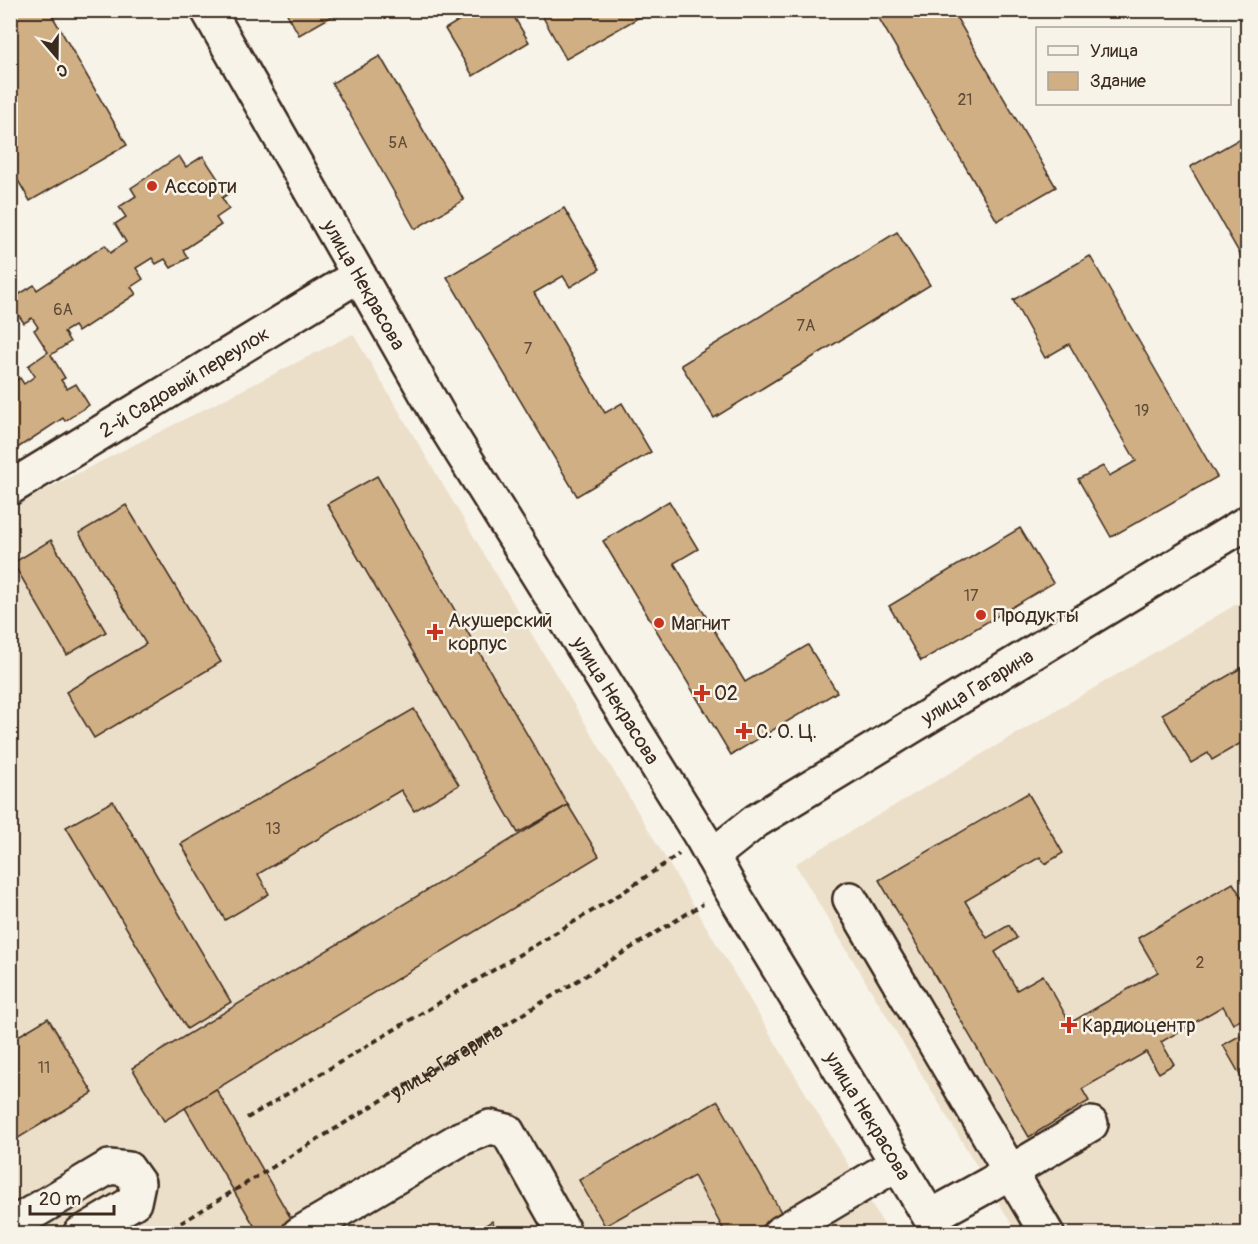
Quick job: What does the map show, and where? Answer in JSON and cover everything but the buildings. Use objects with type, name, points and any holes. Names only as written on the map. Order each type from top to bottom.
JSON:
[{"type":"street","name":"улица Некрасова","points":[[208,10],[439,416],[707,847],[729,888],[935,1225]]},
{"type":"street","name":"2-й Садовый переулок","points":[[10,488],[359,275]]},
{"type":"street","name":"улица Гагарина","points":[[707,847],[756,821],[1248,522]]},
{"type":"street","points":[[850,899],[1047,1233]]},
{"type":"street","points":[[935,1225],[1011,1171],[1091,1124]]},
{"type":"street","points":[[299,1233],[460,1139],[490,1127],[507,1131],[565,1233]]},
{"type":"street","points":[[779,1233],[898,1163]]},
{"type":"street","points":[[10,1226],[110,1167],[128,1169],[138,1183],[134,1202],[80,1233]]},
{"type":"path","points":[[247,1118],[622,893],[707,847]]},
{"type":"path","name":"улица Гагарина","points":[[163,1233],[729,888]]},
{"type":"shaded area","points":[[353,334],[889,1233],[11,1234],[11,507]]},
{"type":"shaded area","name":"Кардиоцентр","points":[[1247,598],[1247,1233],[1017,1233],[795,864]]},
{"type":"place","name":"Ассорти","points":[[152,186]]},
{"type":"place","name":"Продукты","points":[[981,615]]},
{"type":"place","name":"Магнит","points":[[659,623]]},
{"type":"place","name":"Акушерский корпус","points":[[435,632]]},
{"type":"place","name":"O2","points":[[702,693]]},
{"type":"place","name":"С. О. Ц.","points":[[744,731]]},
{"type":"place","name":"Кардиоцентр","points":[[1069,1025]]}]
